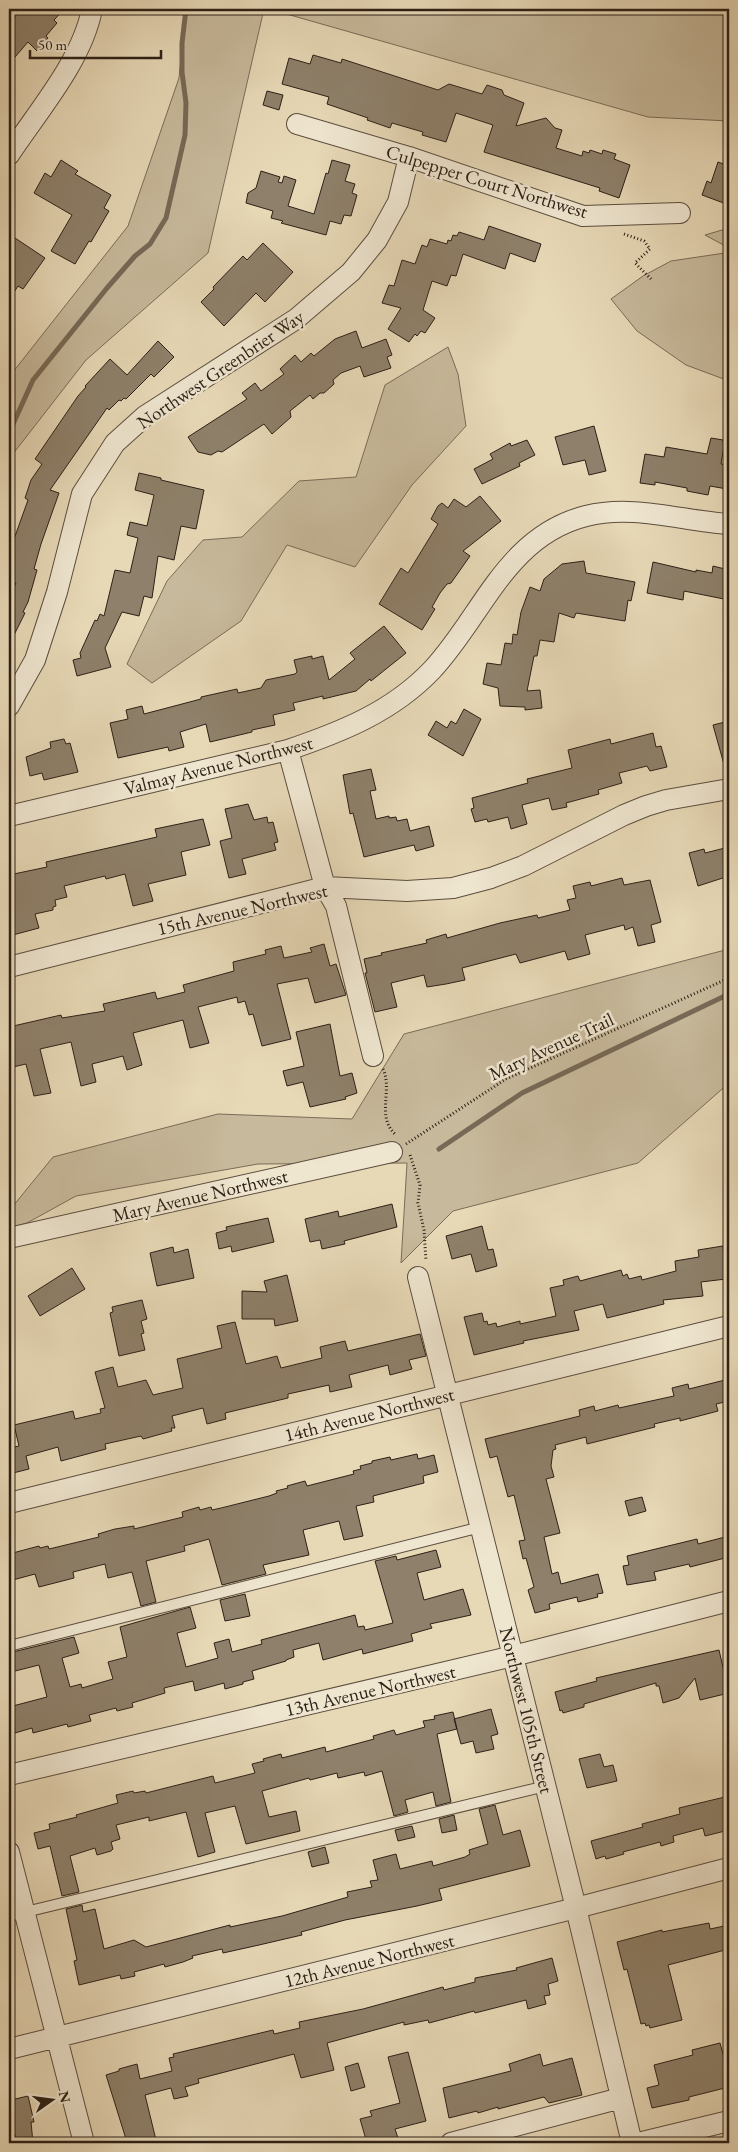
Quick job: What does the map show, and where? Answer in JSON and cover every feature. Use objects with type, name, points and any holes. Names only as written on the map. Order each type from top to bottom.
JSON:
[{"type":"street","points":[[9,155],[69,66],[90,21],[92,9]]},
{"type":"street","name":"Culpepper Court Northwest","points":[[297,124],[409,157],[583,216],[680,213]]},
{"type":"street","name":"Northwest Greenbrier Way","points":[[9,706],[35,660],[57,592],[82,494],[115,443],[146,416],[296,319],[351,272],[377,240],[398,202],[409,157]]},
{"type":"street","name":"Valmay Avenue Northwest","points":[[9,816],[288,750],[365,720],[409,692],[432,670],[451,646],[478,605],[518,556],[533,543],[562,525],[586,516],[632,512],[729,524]]},
{"type":"street","points":[[288,750],[325,887],[336,906],[373,1056]]},
{"type":"street","name":"15th Avenue Northwest","points":[[9,967],[325,887],[407,891],[453,888],[490,878],[523,866],[624,815],[646,806],[666,800],[729,789]]},
{"type":"street","name":"Mary Avenue Northwest","points":[[9,1238],[398,1148]]},
{"type":"street","name":"Northwest 105th Street","points":[[418,1277],[546,1786],[632,2143]]},
{"type":"street","name":"14th Avenue Northwest","points":[[9,1503],[729,1326]]},
{"type":"street","name":"13th Avenue Northwest","points":[[9,1774],[513,1656],[729,1601]]},
{"type":"street","points":[[9,1852],[17,1914],[57,2037],[84,2143]]},
{"type":"street","name":"12th Avenue Northwest","points":[[9,2049],[729,1868]]},
{"type":"street","points":[[451,2143],[622,2098]]},
{"type":"street","points":[[638,2143],[729,2121]]},
{"type":"lane","points":[[9,1646],[481,1527]]},
{"type":"lane","points":[[17,1914],[546,1786]]},
{"type":"path","points":[[614,215],[616,231],[644,241],[650,249],[635,263],[651,279]]},
{"type":"path","name":"Mary Avenue Trail","points":[[398,1148],[506,1079],[729,978]]},
{"type":"path","points":[[373,1056],[385,1073],[385,1115],[398,1148],[414,1164],[420,1185],[418,1203],[424,1230],[426,1264],[418,1277]]},
{"type":"shaded area","points":[[186,9],[264,9],[208,253],[86,360],[9,459],[9,377],[128,226],[179,78]]},
{"type":"shaded area","points":[[269,9],[729,9],[729,121],[648,117]]},
{"type":"shaded area","points":[[729,228],[729,248],[705,235]]},
{"type":"shaded area","points":[[725,253],[729,255],[729,381],[686,365],[637,331],[611,299],[643,276],[671,261]]},
{"type":"shaded area","points":[[448,347],[458,374],[466,426],[412,485],[355,567],[287,545],[241,621],[152,683],[127,664],[167,581],[203,540],[242,537],[299,481],[356,477],[385,385]]},
{"type":"shaded area","points":[[729,949],[729,1083],[638,1163],[453,1211],[401,1263],[407,1163],[258,1164],[76,1196],[27,1223],[9,1228],[9,1211],[53,1157],[218,1114],[352,1119],[404,1034]]},
{"type":"building","points":[[22,9],[64,9],[54,20],[57,23],[37,51],[28,42],[9,64],[9,23]]},
{"type":"building","points":[[313,55],[341,63],[342,59],[438,90],[449,84],[482,94],[487,85],[502,90],[504,95],[524,103],[516,126],[546,118],[555,128],[562,130],[556,148],[582,156],[583,151],[589,153],[590,150],[602,154],[603,150],[616,154],[614,159],[630,165],[619,198],[599,191],[600,188],[484,152],[493,125],[456,113],[446,142],[422,135],[423,132],[392,123],[390,128],[367,120],[368,118],[327,104],[329,97],[282,84],[289,58],[310,64]]},
{"type":"building","points":[[267,91],[283,95],[279,110],[263,105]]},
{"type":"building","points":[[61,160],[78,171],[75,174],[111,195],[104,208],[109,211],[91,242],[89,241],[75,264],[51,251],[72,215],[34,193],[45,173],[51,177]]},
{"type":"building","points":[[332,160],[350,165],[345,181],[355,184],[352,193],[357,195],[351,216],[344,215],[341,224],[330,221],[326,235],[281,223],[283,221],[271,218],[273,211],[246,203],[248,193],[256,188],[261,171],[280,177],[278,182],[282,183],[284,176],[296,180],[288,206],[314,214],[326,173],[328,174]]},
{"type":"building","points":[[718,162],[729,166],[729,205],[702,195],[707,181],[711,183]]},
{"type":"building","points":[[489,226],[541,244],[535,262],[510,253],[505,269],[463,254],[456,276],[451,275],[447,286],[432,281],[423,310],[435,318],[425,333],[421,331],[417,336],[415,334],[409,342],[388,329],[401,308],[382,303],[389,285],[394,286],[402,260],[415,264],[422,245],[427,247],[430,239],[447,244],[448,240],[451,241],[453,235],[457,236],[459,232],[484,240]]},
{"type":"building","points":[[9,234],[45,258],[23,289],[18,286],[9,300]]},
{"type":"building","points":[[263,243],[293,272],[265,302],[256,293],[224,326],[201,302],[243,256],[247,260]]},
{"type":"building","points":[[356,331],[362,348],[386,339],[392,355],[387,357],[391,368],[364,377],[360,366],[341,373],[333,380],[334,384],[324,393],[320,393],[313,399],[310,395],[290,411],[291,417],[272,434],[264,424],[222,452],[218,451],[211,455],[198,452],[188,437],[247,399],[242,393],[255,383],[261,391],[284,374],[280,369],[295,355],[301,362],[311,353],[314,356],[335,339]]},
{"type":"building","points":[[158,341],[174,357],[154,377],[151,374],[126,399],[119,400],[109,410],[107,408],[50,490],[59,493],[41,544],[34,569],[37,570],[28,602],[23,612],[25,613],[9,645],[9,597],[16,583],[9,581],[9,538],[14,539],[28,500],[25,498],[31,480],[42,464],[35,459],[85,386],[110,359],[127,375]]},
{"type":"building","points":[[594,426],[606,471],[589,475],[585,460],[563,465],[555,437]]},
{"type":"building","points":[[711,438],[723,440],[721,464],[729,465],[727,489],[710,486],[708,495],[687,491],[687,488],[655,482],[655,485],[640,483],[645,454],[664,457],[666,447],[707,454]]},
{"type":"building","points":[[527,440],[535,455],[519,463],[520,466],[482,484],[474,469],[493,459],[490,454],[510,443],[511,446]]},
{"type":"building","points":[[139,473],[204,490],[196,529],[181,526],[174,560],[158,556],[152,598],[144,596],[139,616],[122,612],[105,648],[111,667],[77,676],[73,660],[81,658],[80,653],[95,620],[97,621],[100,614],[104,616],[115,570],[130,573],[138,538],[127,535],[130,522],[147,526],[154,495],[135,490]]},
{"type":"building","points":[[480,496],[501,521],[463,551],[470,556],[451,583],[447,584],[440,593],[432,607],[435,609],[422,630],[379,604],[401,568],[408,573],[438,524],[431,519],[438,506],[442,503],[448,508],[454,499],[466,507]]},
{"type":"building","points":[[584,561],[586,573],[635,582],[631,601],[628,600],[625,621],[576,613],[574,618],[559,613],[554,642],[540,640],[537,656],[534,656],[527,691],[540,690],[542,708],[525,710],[525,707],[500,706],[498,688],[483,684],[487,663],[501,665],[505,643],[512,644],[513,634],[517,635],[521,612],[530,587],[540,591],[544,579],[562,564]]},
{"type":"building","points":[[653,562],[696,572],[696,570],[712,573],[713,566],[729,570],[729,600],[684,591],[683,600],[647,593]]},
{"type":"building","points":[[384,626],[406,653],[356,691],[323,699],[323,696],[293,703],[295,710],[273,715],[275,725],[252,730],[252,732],[210,742],[206,724],[180,732],[184,747],[169,751],[168,747],[118,758],[110,723],[128,719],[126,710],[142,706],[144,714],[201,699],[201,697],[237,689],[238,693],[261,688],[266,680],[295,674],[297,672],[294,660],[312,656],[312,659],[323,656],[329,680],[355,659],[350,653]]},
{"type":"building","points":[[464,709],[481,719],[463,756],[428,735],[436,721],[447,728],[451,721],[456,724]]},
{"type":"building","points":[[729,721],[729,767],[725,768],[713,725]]},
{"type":"building","points":[[653,733],[656,747],[661,746],[667,767],[650,771],[647,766],[619,773],[622,783],[598,790],[599,794],[566,803],[567,807],[552,810],[549,798],[522,805],[527,824],[511,829],[508,817],[488,822],[487,819],[475,822],[471,809],[474,808],[472,798],[528,783],[527,779],[572,768],[568,750],[610,739],[611,744]]},
{"type":"building","points":[[64,739],[66,744],[70,743],[78,772],[44,780],[42,773],[30,776],[26,757],[51,748],[50,742]]},
{"type":"building","points":[[371,769],[376,790],[370,791],[376,819],[389,816],[389,818],[396,817],[397,821],[407,819],[410,831],[429,826],[434,846],[416,851],[414,845],[364,857],[353,813],[350,814],[343,775]]},
{"type":"building","points":[[248,804],[254,820],[267,817],[268,823],[273,822],[278,842],[274,843],[276,850],[242,859],[246,874],[229,878],[220,841],[232,838],[225,809]]},
{"type":"building","points":[[203,819],[210,845],[181,852],[186,875],[148,884],[153,901],[133,906],[125,874],[106,879],[105,876],[64,886],[67,897],[55,900],[56,906],[53,907],[53,910],[35,914],[39,928],[9,936],[9,875],[47,867],[46,862],[157,837],[155,829]]},
{"type":"building","points":[[729,847],[729,876],[698,886],[689,853],[704,849],[705,853]]},
{"type":"building","points":[[622,878],[624,885],[650,880],[661,922],[651,925],[655,942],[638,946],[633,927],[625,930],[624,925],[585,935],[590,954],[568,960],[565,951],[520,963],[516,954],[462,968],[465,980],[427,987],[424,975],[391,983],[397,1007],[375,1012],[365,973],[367,973],[364,959],[382,955],[381,953],[427,943],[426,940],[446,934],[447,938],[500,923],[537,915],[538,918],[570,910],[567,900],[576,898],[573,886],[590,882],[591,886]]},
{"type":"building","points":[[324,944],[330,966],[336,964],[346,995],[315,1003],[308,978],[277,984],[291,1039],[262,1046],[253,1014],[249,1015],[245,1001],[238,1003],[237,997],[198,1007],[209,1043],[190,1048],[183,1020],[133,1033],[142,1065],[127,1070],[123,1056],[92,1064],[96,1082],[81,1086],[71,1042],[40,1049],[51,1093],[34,1096],[26,1064],[13,1067],[12,1064],[9,1064],[9,1027],[61,1015],[62,1018],[105,1011],[103,1004],[155,992],[157,999],[185,992],[183,985],[234,971],[233,962],[266,954],[265,950],[281,946],[284,958],[312,952],[310,948]]},
{"type":"building","points":[[330,1024],[340,1076],[352,1073],[357,1093],[345,1097],[346,1099],[310,1107],[303,1082],[287,1086],[283,1071],[304,1066],[296,1032]]},
{"type":"building","points":[[392,1204],[397,1227],[344,1241],[345,1244],[322,1249],[320,1240],[310,1242],[305,1219],[338,1211],[339,1217]]},
{"type":"building","points":[[268,1218],[274,1242],[232,1252],[231,1246],[219,1249],[216,1233],[227,1230],[226,1227]]},
{"type":"building","points":[[482,1226],[488,1250],[493,1249],[497,1266],[476,1272],[471,1254],[452,1259],[446,1236]]},
{"type":"building","points":[[723,1246],[726,1279],[701,1282],[703,1296],[663,1300],[664,1304],[607,1318],[603,1304],[574,1311],[579,1330],[523,1341],[524,1343],[474,1355],[464,1317],[482,1313],[484,1322],[487,1321],[488,1325],[496,1323],[497,1327],[520,1321],[520,1324],[556,1316],[550,1288],[564,1285],[563,1280],[578,1276],[580,1281],[621,1270],[623,1276],[627,1274],[629,1279],[641,1276],[642,1280],[676,1271],[675,1261],[699,1257],[698,1250]]},
{"type":"building","points":[[173,1247],[174,1253],[188,1249],[194,1278],[157,1286],[150,1253]]},
{"type":"building","points":[[72,1268],[85,1289],[40,1316],[28,1296]]},
{"type":"building","points":[[287,1275],[298,1321],[275,1326],[274,1319],[242,1319],[242,1291],[267,1292],[264,1281]]},
{"type":"building","points":[[142,1300],[147,1319],[141,1321],[144,1333],[141,1334],[145,1350],[119,1356],[110,1313],[113,1312],[112,1307]]},
{"type":"building","points":[[235,1322],[246,1364],[277,1356],[281,1368],[322,1358],[320,1347],[345,1341],[348,1351],[420,1334],[426,1356],[409,1360],[412,1369],[390,1375],[388,1365],[349,1375],[352,1387],[330,1392],[329,1385],[288,1394],[288,1398],[225,1413],[226,1419],[207,1424],[203,1408],[172,1416],[175,1428],[171,1428],[172,1431],[143,1439],[141,1436],[105,1444],[106,1449],[61,1461],[58,1447],[26,1456],[29,1469],[9,1474],[9,1448],[19,1446],[14,1425],[73,1411],[75,1419],[101,1413],[100,1409],[105,1408],[95,1372],[113,1367],[118,1387],[146,1380],[153,1395],[183,1388],[177,1359],[222,1348],[217,1326]]},
{"type":"building","points":[[729,1379],[729,1401],[716,1404],[718,1411],[680,1421],[680,1418],[654,1424],[655,1427],[587,1444],[586,1437],[555,1445],[556,1449],[553,1450],[551,1466],[554,1477],[546,1479],[560,1533],[544,1537],[552,1574],[558,1572],[561,1584],[598,1574],[603,1593],[597,1594],[598,1597],[578,1602],[577,1597],[549,1604],[550,1609],[535,1613],[528,1590],[534,1587],[526,1558],[523,1559],[519,1541],[525,1540],[514,1495],[508,1497],[497,1456],[490,1458],[485,1439],[580,1416],[579,1410],[594,1406],[595,1411],[618,1405],[619,1408],[674,1396],[672,1388],[688,1384],[689,1389]]},
{"type":"building","points":[[417,1454],[418,1459],[434,1455],[438,1472],[423,1476],[424,1483],[373,1496],[374,1502],[356,1506],[363,1536],[344,1540],[339,1521],[303,1530],[309,1555],[263,1565],[266,1574],[222,1585],[209,1539],[184,1546],[185,1551],[146,1561],[156,1602],[141,1606],[132,1572],[108,1578],[105,1564],[73,1572],[74,1578],[39,1587],[35,1574],[9,1581],[9,1554],[39,1546],[40,1548],[48,1546],[49,1549],[99,1537],[98,1534],[115,1529],[134,1526],[134,1529],[183,1517],[182,1512],[199,1507],[200,1510],[211,1507],[212,1510],[221,1508],[269,1496],[277,1493],[276,1491],[288,1488],[287,1486],[305,1481],[307,1486],[354,1474],[353,1471],[361,1469],[360,1466],[372,1463],[372,1461],[390,1457],[391,1460]]},
{"type":"building","points":[[642,1497],[646,1511],[629,1516],[625,1501]]},
{"type":"building","points":[[729,1536],[729,1557],[690,1567],[689,1564],[654,1572],[656,1580],[627,1585],[623,1566],[629,1565],[627,1556],[697,1539],[698,1544]]},
{"type":"building","points":[[436,1550],[441,1567],[417,1573],[424,1600],[463,1589],[471,1615],[430,1624],[432,1628],[411,1634],[413,1641],[363,1654],[362,1649],[323,1660],[319,1643],[293,1650],[294,1657],[286,1661],[252,1671],[254,1679],[243,1682],[243,1684],[225,1689],[224,1683],[195,1691],[193,1681],[164,1688],[165,1693],[132,1703],[133,1707],[117,1711],[116,1708],[89,1715],[91,1721],[68,1727],[67,1724],[33,1733],[32,1728],[15,1733],[9,1707],[47,1697],[39,1665],[11,1672],[9,1653],[74,1637],[79,1653],[62,1658],[70,1687],[81,1684],[82,1688],[113,1679],[108,1662],[127,1657],[120,1627],[190,1607],[196,1628],[177,1633],[186,1667],[218,1658],[214,1643],[229,1639],[232,1652],[262,1644],[261,1640],[355,1615],[358,1627],[364,1626],[365,1630],[393,1623],[375,1561],[396,1556],[397,1560]]},
{"type":"building","points":[[245,1594],[250,1616],[225,1621],[220,1600]]},
{"type":"building","points":[[719,1650],[729,1693],[700,1700],[695,1678],[679,1698],[663,1703],[659,1686],[656,1686],[656,1683],[584,1704],[584,1707],[563,1713],[562,1710],[560,1711],[555,1692],[597,1681],[596,1678]]},
{"type":"building","points":[[491,1709],[498,1734],[491,1736],[494,1749],[476,1753],[473,1741],[461,1744],[454,1719]]},
{"type":"building","points":[[453,1712],[457,1729],[437,1734],[451,1802],[436,1806],[433,1792],[405,1800],[408,1812],[394,1816],[382,1771],[365,1776],[364,1772],[338,1778],[337,1773],[310,1780],[309,1778],[262,1791],[269,1817],[296,1811],[300,1831],[246,1844],[235,1806],[205,1813],[215,1852],[198,1857],[186,1812],[149,1821],[149,1817],[116,1825],[120,1839],[111,1842],[113,1849],[111,1851],[97,1855],[95,1848],[70,1856],[79,1892],[62,1896],[50,1846],[38,1849],[34,1833],[50,1829],[49,1824],[118,1803],[116,1795],[133,1791],[134,1793],[145,1791],[146,1793],[213,1776],[215,1783],[255,1773],[252,1764],[264,1761],[263,1759],[281,1754],[282,1758],[325,1747],[326,1752],[374,1739],[373,1736],[394,1730],[396,1735],[425,1727],[423,1721],[435,1719],[434,1716]]},
{"type":"building","points":[[600,1754],[604,1767],[613,1765],[617,1781],[587,1788],[579,1759]]},
{"type":"building","points":[[729,1796],[729,1830],[705,1836],[703,1828],[673,1836],[674,1842],[661,1846],[660,1842],[623,1852],[624,1854],[606,1859],[605,1856],[596,1859],[591,1841],[643,1827],[642,1824],[680,1814],[679,1808]]},
{"type":"building","points":[[495,1805],[503,1835],[520,1830],[530,1866],[439,1889],[442,1900],[345,1920],[301,1932],[302,1935],[259,1945],[223,1953],[222,1949],[192,1956],[193,1958],[165,1967],[164,1964],[134,1972],[135,1976],[121,1979],[120,1975],[79,1985],[74,1961],[77,1960],[66,1909],[82,1905],[83,1912],[95,1909],[104,1949],[134,1940],[146,1947],[230,1925],[230,1927],[282,1916],[348,1897],[347,1892],[372,1887],[370,1881],[378,1880],[373,1860],[396,1854],[400,1869],[432,1861],[433,1866],[465,1857],[470,1854],[469,1850],[488,1844],[479,1809]]},
{"type":"building","points":[[454,1815],[457,1830],[442,1833],[439,1819]]},
{"type":"building","points":[[412,1826],[415,1837],[398,1841],[395,1830]]},
{"type":"building","points":[[325,1847],[329,1863],[312,1867],[308,1852]]},
{"type":"building","points":[[709,1923],[710,1929],[729,1925],[729,1949],[668,1965],[682,2020],[650,2028],[645,2023],[641,2024],[627,1969],[624,1970],[617,1942],[662,1930],[662,1932]]},
{"type":"building","points":[[552,1958],[558,1981],[548,1984],[550,1995],[544,1996],[546,2004],[528,2009],[526,2000],[429,2023],[428,2020],[404,2025],[404,2022],[327,2043],[334,2070],[301,2078],[294,2054],[198,2079],[199,2083],[185,2087],[188,2096],[174,2099],[171,2088],[145,2095],[156,2140],[133,2143],[131,2137],[126,2139],[106,2075],[119,2071],[119,2069],[137,2064],[140,2079],[172,2071],[169,2058],[174,2057],[173,2054],[273,2030],[274,2034],[300,2028],[299,2022],[363,2009],[443,1987],[444,1990],[475,1982],[475,1978],[517,1970],[516,1968]]},
{"type":"building","points":[[720,2043],[726,2065],[729,2064],[729,2087],[689,2097],[689,2100],[652,2108],[647,2088],[659,2085],[654,2065],[693,2055],[692,2050]]},
{"type":"building","points":[[408,2052],[426,2121],[395,2129],[398,2138],[379,2143],[367,2143],[360,2119],[372,2116],[370,2111],[400,2103],[388,2057]]},
{"type":"building","points":[[540,2054],[543,2066],[572,2058],[582,2095],[549,2103],[544,2097],[498,2109],[498,2107],[449,2118],[443,2088],[511,2071],[509,2064]]},
{"type":"building","points":[[358,2063],[365,2087],[351,2091],[345,2067]]},
{"type":"building","points":[[28,2096],[34,2122],[31,2122],[33,2143],[17,2143],[15,2135],[12,2136],[9,2123],[9,2112],[14,2111],[11,2100]]},
{"type":"waterway","points":[[9,433],[33,380],[107,288],[135,256],[150,244],[166,218],[185,135],[186,103],[182,72],[182,43],[186,9]]},
{"type":"waterway","points":[[439,1149],[522,1093],[729,994]]}]
